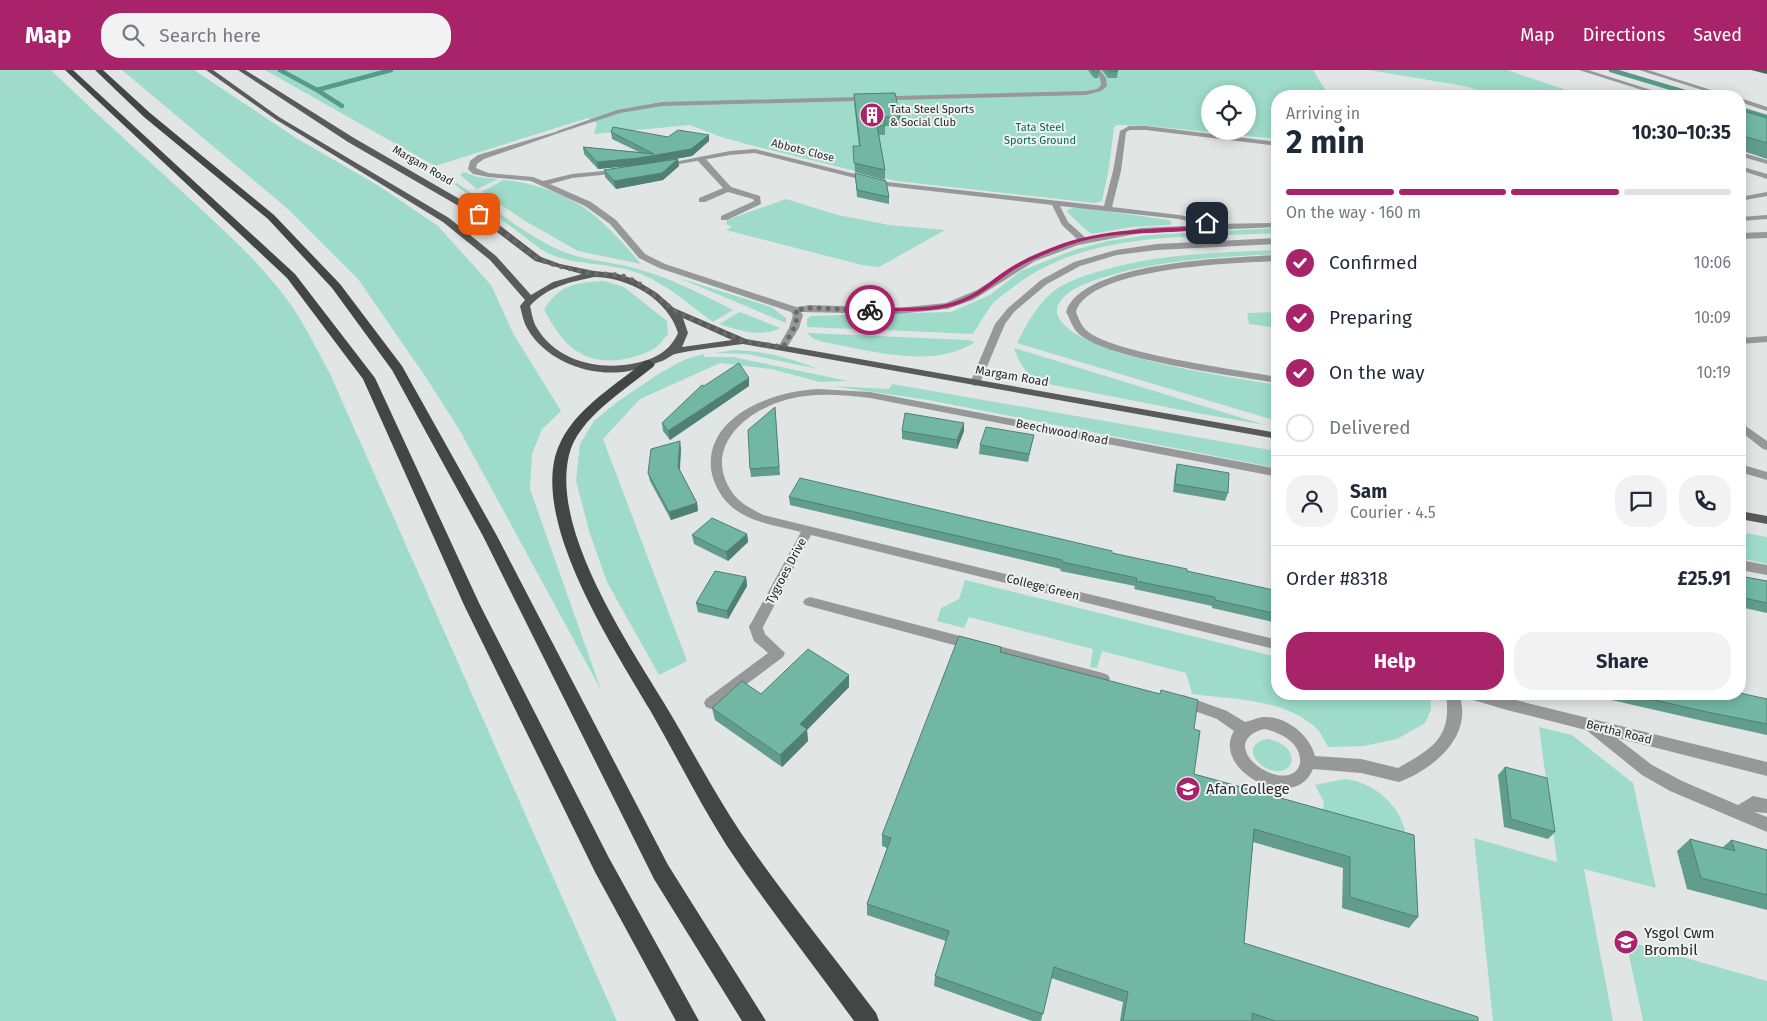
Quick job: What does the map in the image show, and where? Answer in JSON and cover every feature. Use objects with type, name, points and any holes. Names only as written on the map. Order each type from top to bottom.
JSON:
[{"type":"highway","points":[[69,70],[290,276],[369,378],[472,605],[602,865],[688,1021]]},
{"type":"highway","points":[[99,70],[147,115],[270,216],[336,286],[398,369],[490,536],[661,872],[754,1021]]},
{"type":"highway","points":[[649,364],[582,420],[570,435],[560,467],[558,485],[566,527],[578,559],[602,609],[734,840],[868,1021]]},
{"type":"main road","points":[[208,70],[277,118],[446,220],[493,258],[530,300]]},
{"type":"main road","name":"Margam Road","points":[[241,70],[351,140],[479,214],[538,259],[558,266],[594,274]]},
{"type":"main road","points":[[1754,70],[1767,72]]},
{"type":"main road","points":[[594,274],[623,276],[637,282],[675,311],[683,328],[683,337],[675,351],[649,364],[601,370],[589,368],[562,357],[532,328],[525,306],[530,300],[538,292],[568,279],[594,274]]},
{"type":"main road","name":"Margam Road","points":[[675,311],[742,341],[1271,435]]},
{"type":"main road","name":"Margam Road","points":[[675,351],[742,341]]},
{"type":"main road","points":[[1746,516],[1767,520]]},
{"type":"street","name":"Abbots Close","points":[[1097,70],[1104,82],[1104,86],[1099,90],[1086,93],[673,104],[640,107],[619,111],[560,132],[496,151],[481,157],[473,163],[472,168],[476,172],[488,175],[522,177],[544,183],[588,204],[613,222],[642,256],[685,274],[795,310],[810,308],[906,310],[945,306],[961,302],[981,292],[1012,269],[1058,247],[1083,240],[1141,230],[1271,225]]},
{"type":"street","points":[[1582,70],[1648,90]]},
{"type":"street","points":[[1642,70],[1707,90]]},
{"type":"street","points":[[1746,102],[1767,109]]},
{"type":"street","points":[[1107,209],[1123,132],[1126,129],[1146,128],[1271,143]]},
{"type":"street","name":"Abbots Close","points":[[658,166],[746,152],[767,153],[888,184],[1179,217],[1207,223],[1210,227]]},
{"type":"street","points":[[1746,156],[1767,162]]},
{"type":"street","points":[[702,159],[728,189],[758,198],[758,202],[724,218]]},
{"type":"street","name":"Abbots Close","points":[[544,183],[572,176],[630,170]]},
{"type":"street","points":[[1746,170],[1767,177]]},
{"type":"street","points":[[702,200],[728,189]]},
{"type":"street","points":[[1746,198],[1767,194]]},
{"type":"street","points":[[1056,203],[1057,211],[1078,238],[1083,240]]},
{"type":"street","points":[[1746,219],[1767,217]]},
{"type":"street","points":[[1746,236],[1767,235]]},
{"type":"street","points":[[975,383],[1000,324],[1011,310],[1044,282],[1077,264],[1116,253],[1157,247],[1271,241]]},
{"type":"street","points":[[1271,258],[1205,261],[1136,273],[1102,284],[1084,293],[1075,301],[1071,312],[1081,331],[1098,341],[1125,352],[1271,379]]},
{"type":"street","points":[[783,347],[794,328],[798,315],[795,310]]},
{"type":"street","points":[[1746,341],[1767,339]]},
{"type":"street","name":"Tygroes Drive","points":[[710,703],[778,653],[759,636],[756,628],[808,530],[760,518],[740,507],[727,494],[718,478],[715,464],[718,448],[728,431],[740,418],[772,400],[804,392],[845,392]]},
{"type":"street","name":"Beechwood Road","points":[[845,392],[870,395],[1271,472]]},
{"type":"street","points":[[1746,430],[1767,448]]},
{"type":"street","points":[[1746,470],[1767,476]]},
{"type":"street","name":"College Green","points":[[808,530],[1271,643]]},
{"type":"street","points":[[1746,566],[1767,570]]},
{"type":"street","points":[[810,602],[1113,682]]},
{"type":"street","points":[[1170,697],[1198,704],[1222,715],[1243,729]]},
{"type":"street","points":[[1308,762],[1361,766],[1399,775],[1431,756],[1450,737],[1456,717],[1454,700]]},
{"type":"street","name":"Bertha Road","points":[[1493,700],[1767,768]]},
{"type":"street","points":[[1264,723],[1288,730],[1298,738],[1305,748],[1308,768],[1302,776],[1293,781],[1268,780],[1256,774],[1246,766],[1239,756],[1236,746],[1238,736],[1243,729],[1252,724],[1264,723]]},
{"type":"street","points":[[1588,724],[1647,770],[1676,786],[1767,825]]},
{"type":"street","points":[[1740,814],[1753,803],[1767,806]]},
{"type":"green space","points":[[0,70],[51,70],[238,244],[273,281],[293,308],[330,374],[617,1021],[0,1021]]},
{"type":"green space","points":[[122,70],[194,70],[296,138],[379,186],[438,226],[491,285],[514,335],[561,411],[542,429],[532,454],[530,489],[601,690],[459,429],[358,279],[288,209]]},
{"type":"green space","name":"Tata Steel Sports Ground","points":[[265,70],[1313,70],[1325,90],[1271,90],[1271,138],[1256,137],[1256,85],[1201,85],[1201,131],[1117,125],[1114,127],[1109,168],[1102,201],[1095,203],[896,181],[721,137],[690,125],[594,134],[597,123],[588,118],[435,166]]},
{"type":"green space","points":[[1369,70],[1507,70],[1566,90],[1478,90]]},
{"type":"green space","points":[[463,172],[478,177],[498,179],[477,189],[460,175]]},
{"type":"green space","points":[[503,180],[530,184],[570,199],[594,215],[623,243],[641,264],[578,251],[525,221],[482,192]]},
{"type":"green space","points":[[457,183],[525,231],[567,253],[632,267],[665,278],[733,310],[713,322],[666,287],[646,276],[611,266],[564,259],[542,250],[454,184]]},
{"type":"green space","points":[[786,199],[838,215],[889,225],[945,230],[879,267],[862,265],[726,230],[732,227],[726,224],[727,220]]},
{"type":"green space","points":[[1076,207],[1169,220],[1172,223],[1170,225],[1132,227],[1092,234],[1068,213],[1067,210]]},
{"type":"green space","points":[[1271,228],[1271,233],[1174,237],[1139,241],[1105,246],[1072,256],[1041,269],[998,298],[988,309],[973,334],[884,330],[884,323],[878,323],[877,330],[807,327],[807,319],[811,316],[951,312],[990,295],[1021,271],[1074,250],[1108,241],[1149,235]]},
{"type":"green space","points":[[1271,250],[1271,254],[1187,260],[1142,268],[1098,279],[1074,289],[1066,295],[1058,305],[1058,316],[1071,330],[1094,343],[1124,354],[1158,363],[1271,384],[1271,419],[1017,343],[1039,306],[1051,293],[1069,282],[1126,264],[1211,253]]},
{"type":"green space","points":[[679,278],[771,307],[786,318],[786,323]]},
{"type":"green space","points":[[604,281],[624,287],[667,321],[668,334],[657,347],[627,359],[596,359],[572,348],[554,327],[544,310],[555,295],[569,286],[585,282]]},
{"type":"green space","points":[[740,312],[780,328],[758,333],[741,331],[719,324]]},
{"type":"green space","points":[[1271,312],[1271,327],[1249,324],[1247,313]]},
{"type":"green space","points":[[807,333],[968,340],[975,342],[958,350],[940,355],[900,356],[823,342],[814,339]]},
{"type":"green space","points":[[1014,348],[1265,425],[1043,383],[1032,377],[1024,369]]},
{"type":"green space","points":[[735,350],[777,356],[818,369],[747,354],[715,353]]},
{"type":"green space","points":[[703,354],[705,357],[733,357],[848,381],[820,382],[771,369],[720,363],[640,399],[603,439],[687,661],[659,675],[607,582],[590,534],[576,481],[580,444],[594,421],[617,402],[660,373],[684,360]]},
{"type":"green space","points":[[892,384],[1271,450],[1271,467],[928,400],[832,386],[889,389]]},
{"type":"green space","points":[[1746,533],[1767,537],[1767,564],[1746,559]]},
{"type":"green space","points":[[965,580],[1271,656],[1271,700],[1430,700],[1431,710],[1425,723],[1397,739],[1364,746],[1328,747],[1318,730],[1291,712],[1259,702],[1192,694],[1186,673],[1102,651],[1097,668],[1090,667],[1093,649],[969,617],[964,628],[937,621],[941,608],[959,599]]},
{"type":"green space","points":[[1539,727],[1572,735],[1633,783],[1656,888],[1584,869],[1613,1021],[1493,1021],[1474,838],[1557,862]]},
{"type":"green space","points":[[1268,739],[1280,743],[1287,748],[1292,760],[1289,767],[1281,771],[1273,771],[1259,764],[1253,752],[1254,747],[1259,742]]},
{"type":"green space","points":[[1345,779],[1364,784],[1389,801],[1404,827],[1406,847],[1321,823],[1324,802],[1315,785]]},
{"type":"green space","points":[[1626,941],[1767,981],[1767,1021],[1643,1021]]},
{"type":"building","points":[[895,93],[900,117],[883,117],[885,126],[877,126],[885,170],[854,163],[853,146],[860,146],[854,94]]},
{"type":"building","points":[[1746,112],[1767,118],[1767,143],[1746,137]]},
{"type":"building","points":[[613,127],[668,137],[678,130],[709,135],[691,149],[639,158],[597,162],[583,147],[654,154],[611,132]]},
{"type":"building","points":[[678,159],[662,173],[614,181],[604,170]]},
{"type":"building","points":[[855,173],[886,181],[889,197],[857,190]]},
{"type":"building","points":[[739,363],[749,378],[668,431],[662,423],[702,385],[704,386]]},
{"type":"building","points":[[775,407],[779,467],[750,469],[748,430]]},
{"type":"building","points":[[905,413],[964,423],[957,440],[902,431]]},
{"type":"building","points":[[986,427],[1034,435],[1029,454],[980,445]]},
{"type":"building","points":[[680,441],[678,467],[697,503],[669,512],[648,473],[651,449]]},
{"type":"building","points":[[1177,464],[1229,473],[1228,493],[1175,484]]},
{"type":"building","points":[[800,478],[1112,551],[1112,553],[1271,589],[1271,612],[1215,600],[1215,597],[1136,581],[1137,578],[1062,562],[1062,560],[789,497]]},
{"type":"building","points":[[712,518],[747,534],[726,552],[692,535]]},
{"type":"building","points":[[715,571],[746,577],[727,611],[696,603]]},
{"type":"building","points":[[1746,577],[1767,581],[1767,603],[1746,598]]},
{"type":"building","points":[[959,636],[1001,647],[1000,652],[1160,694],[1161,690],[1198,700],[1194,729],[1200,731],[1194,774],[1414,835],[1418,917],[1350,897],[1350,857],[1254,829],[1244,943],[1478,1017],[1478,1021],[1275,1021],[1252,1013],[1252,1021],[1123,1021],[1128,992],[1054,967],[1043,1014],[935,976],[949,931],[867,904],[891,838],[882,835]]},
{"type":"building","points":[[808,649],[849,675],[800,724],[807,729],[780,755],[712,708],[742,681],[761,694]]},
{"type":"building","points":[[1746,694],[1767,699],[1767,724],[1654,700],[1746,700]]},
{"type":"building","points":[[1505,767],[1547,778],[1555,832],[1511,819]]},
{"type":"building","points":[[1690,839],[1735,851],[1731,840],[1767,850],[1767,895],[1701,878]]},
{"type":"waterway","points":[[280,70],[317,90]]},
{"type":"waterway","points":[[317,90],[391,70]]},
{"type":"waterway","points":[[1611,70],[1678,90]]},
{"type":"waterway","points":[[317,90],[342,106]]},
{"type":"waterway","points":[[1746,111],[1767,117]]},
{"type":"way so far","points":[[479,214],[538,259],[558,266],[594,274],[623,276],[637,282],[675,311],[724,331],[742,341],[783,347],[794,328],[798,315],[795,310],[810,308],[870,310]]},
{"type":"place","name":"Tata Steel Sports & Social Club","points":[[872,115]]},
{"type":"place","name":"Afan College","points":[[1188,789]]},
{"type":"place","name":"Ysgol Cwm Brombil","points":[[1626,942]]},
{"type":"route","points":[[870,310],[906,310],[945,306],[961,302],[981,292],[1012,269],[1058,247],[1117,233],[1210,227],[1207,223]]}]
